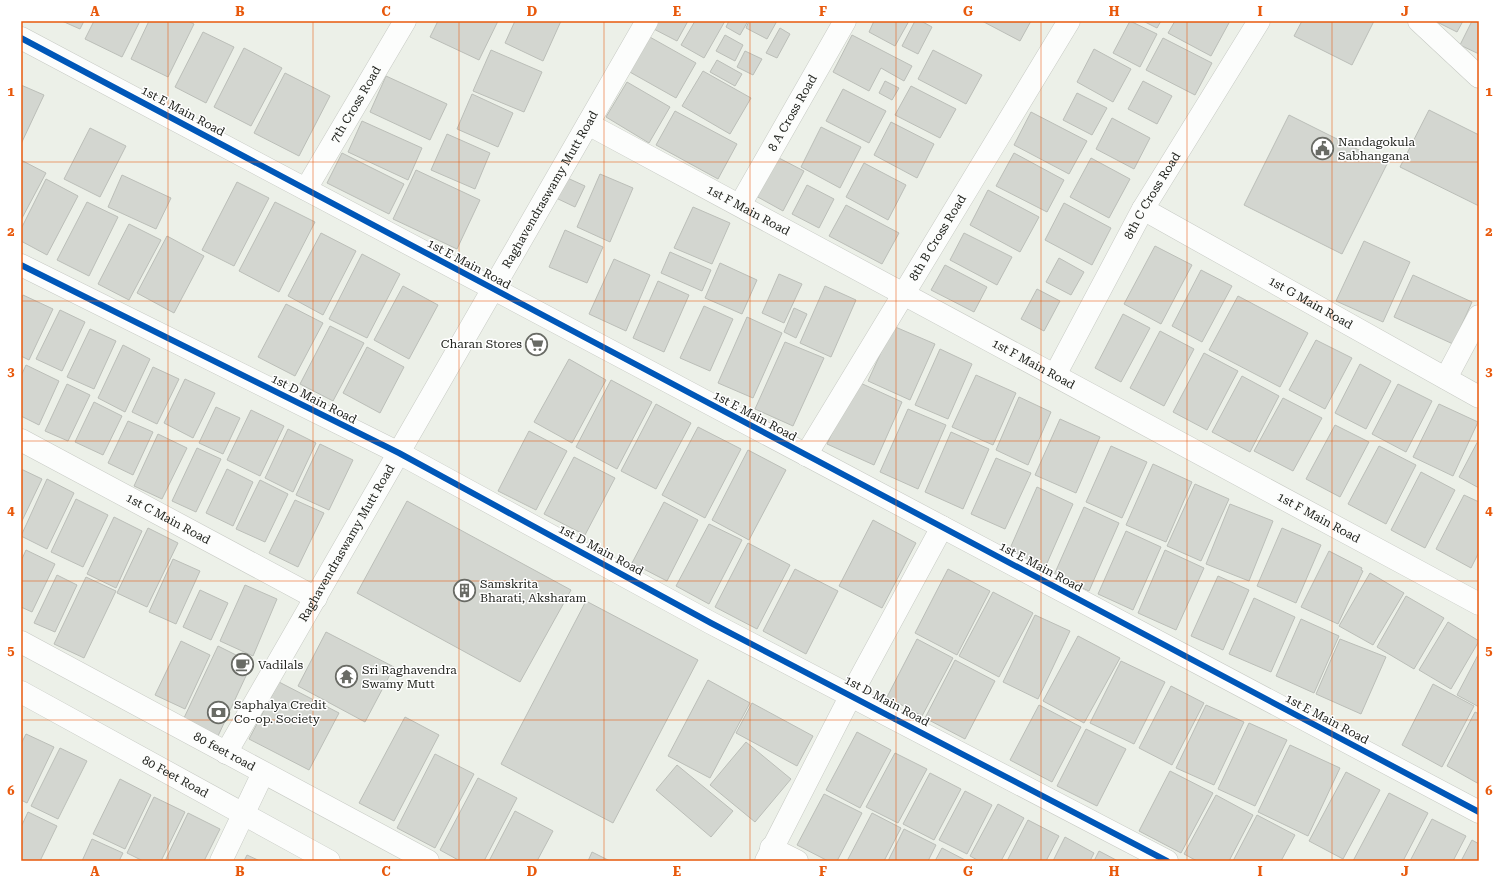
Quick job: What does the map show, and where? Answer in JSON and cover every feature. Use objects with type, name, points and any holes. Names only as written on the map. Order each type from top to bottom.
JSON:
[{"type":"street","name":"7th Cross Road","points":[[306,189],[404,21]]},
{"type":"street","name":"Raghavendraswamy Mutt Road","points":[[226,753],[647,21]]},
{"type":"street","name":"8 A Cross Road","points":[[740,205],[845,21]]},
{"type":"street","name":"8th B Cross Road","points":[[806,455],[1069,21]]},
{"type":"street","name":"8th C Cross Road","points":[[1055,375],[1143,209],[1259,21]]},
{"type":"street","points":[[1419,21],[1479,77]]},
{"type":"street","name":"1st E Main Road","points":[[21,38],[1479,812]]},
{"type":"street","name":"1st F Main Road","points":[[588,124],[1479,604]]},
{"type":"street","name":"1st G Main Road","points":[[1143,209],[1479,396]]},
{"type":"street","name":"1st D Main Road","points":[[21,265],[399,453],[711,623],[1167,861]]},
{"type":"street","points":[[1446,378],[1479,316]]},
{"type":"street","name":"1st C Main Road","points":[[21,440],[316,598]]},
{"type":"street","points":[[797,861],[768,855],[851,695],[942,527]]},
{"type":"street","name":"80 feet road","points":[[21,642],[428,861]]},
{"type":"street","name":"80 Feet Road","points":[[21,692],[329,861]]},
{"type":"street","points":[[222,861],[263,773]]},
{"type":"building","points":[[62,21],[84,21],[80,29]]},
{"type":"building","points":[[94,21],[140,21],[122,57],[85,39]]},
{"type":"building","points":[[149,21],[188,21],[194,24],[168,77],[131,59]]},
{"type":"building","points":[[438,21],[498,21],[479,60],[430,37]]},
{"type":"building","points":[[515,21],[561,21],[543,61],[505,43]]},
{"type":"building","points":[[650,21],[688,21],[677,41],[648,26]]},
{"type":"building","points":[[695,21],[725,21],[704,58],[681,45]]},
{"type":"building","points":[[729,21],[748,21],[740,35],[726,27]]},
{"type":"building","points":[[749,21],[777,21],[767,39],[746,28]]},
{"type":"building","points":[[874,21],[909,21],[895,46],[869,32]]},
{"type":"building","points":[[915,21],[921,21],[932,27],[918,54],[902,46]]},
{"type":"building","points":[[982,21],[1031,21],[1020,41]]},
{"type":"building","points":[[1130,21],[1157,34],[1140,67],[1113,53]]},
{"type":"building","points":[[1143,21],[1161,21],[1157,28]]},
{"type":"building","points":[[1175,21],[1230,21],[1211,56],[1168,33]]},
{"type":"building","points":[[1302,21],[1374,21],[1352,65],[1294,36]]},
{"type":"building","points":[[1435,21],[1463,21],[1457,32]]},
{"type":"building","points":[[1472,21],[1479,21],[1479,54],[1460,45]]},
{"type":"building","points":[[780,28],[790,34],[777,58],[766,53]]},
{"type":"building","points":[[203,32],[234,47],[206,103],[175,87]]},
{"type":"building","points":[[725,35],[743,45],[735,61],[716,51]]},
{"type":"building","points":[[852,35],[912,66],[904,81],[881,68],[869,91],[833,72]]},
{"type":"building","points":[[648,36],[696,63],[676,98],[628,71]]},
{"type":"building","points":[[1163,38],[1212,63],[1195,95],[1146,70]]},
{"type":"building","points":[[244,48],[282,68],[251,126],[214,107]]},
{"type":"building","points":[[1094,49],[1131,69],[1113,102],[1077,82]]},
{"type":"building","points":[[491,50],[542,72],[524,112],[473,91]]},
{"type":"building","points":[[933,50],[982,75],[966,104],[918,79]]},
{"type":"building","points":[[745,51],[762,59],[753,75],[737,67]]},
{"type":"building","points":[[717,60],[742,74],[735,86],[710,72]]},
{"type":"building","points":[[703,71],[751,98],[730,134],[682,106]]},
{"type":"building","points":[[285,73],[330,96],[299,156],[254,133]]},
{"type":"building","points":[[386,76],[447,104],[430,140],[370,112]]},
{"type":"building","points":[[885,81],[899,88],[892,100],[879,93]]},
{"type":"building","points":[[1143,81],[1172,96],[1157,124],[1128,109]]},
{"type":"building","points":[[627,82],[670,107],[649,143],[606,117]]},
{"type":"building","points":[[21,85],[44,95],[21,144]]},
{"type":"building","points":[[911,86],[956,109],[940,138],[895,115]]},
{"type":"building","points":[[843,89],[886,111],[869,143],[826,121]]},
{"type":"building","points":[[1077,93],[1107,108],[1092,135],[1063,120]]},
{"type":"building","points":[[472,94],[513,113],[498,147],[457,129]]},
{"type":"building","points":[[1429,110],[1479,135],[1479,206],[1400,167]]},
{"type":"building","points":[[675,111],[737,144],[718,179],[656,145]]},
{"type":"building","points":[[1031,112],[1087,141],[1069,174],[1014,145]]},
{"type":"building","points":[[1289,115],[1387,164],[1342,254],[1244,205]]},
{"type":"building","points":[[1112,118],[1150,138],[1134,169],[1096,149]]},
{"type":"building","points":[[362,121],[422,148],[408,180],[348,152]]},
{"type":"building","points":[[891,122],[934,144],[917,178],[874,155]]},
{"type":"building","points":[[821,127],[861,147],[840,188],[801,167]]},
{"type":"building","points":[[90,128],[126,146],[100,197],[64,179]]},
{"type":"building","points":[[447,134],[490,153],[475,189],[431,170]]},
{"type":"building","points":[[342,153],[404,184],[389,214],[327,183]]},
{"type":"building","points":[[1014,153],[1064,180],[1047,212],[996,186]]},
{"type":"building","points":[[777,157],[804,171],[783,211],[756,196]]},
{"type":"building","points":[[1091,158],[1130,179],[1109,218],[1070,197]]},
{"type":"building","points":[[21,160],[46,173],[21,220]]},
{"type":"building","points":[[864,163],[906,185],[888,220],[846,197]]},
{"type":"building","points":[[416,170],[480,200],[457,249],[393,219]]},
{"type":"building","points":[[600,174],[633,188],[610,242],[577,227]]},
{"type":"building","points":[[122,175],[171,198],[156,229],[108,207]]},
{"type":"building","points":[[563,176],[585,186],[575,207],[554,197]]},
{"type":"building","points":[[46,179],[78,196],[47,255],[21,241],[21,229]]},
{"type":"building","points":[[237,182],[269,198],[234,266],[202,250]]},
{"type":"building","points":[[807,185],[834,199],[819,228],[792,214]]},
{"type":"building","points":[[988,190],[1039,217],[1020,252],[970,225]]},
{"type":"building","points":[[87,202],[118,217],[89,276],[57,260]]},
{"type":"building","points":[[275,202],[315,222],[279,292],[239,271]]},
{"type":"building","points":[[1064,203],[1111,228],[1092,265],[1045,240]]},
{"type":"building","points":[[846,205],[899,233],[882,264],[829,236]]},
{"type":"building","points":[[693,207],[730,223],[712,264],[674,248]]},
{"type":"building","points":[[129,224],[161,240],[129,300],[98,284]]},
{"type":"building","points":[[565,230],[603,247],[587,283],[549,267]]},
{"type":"building","points":[[321,233],[356,251],[323,315],[288,296]]},
{"type":"building","points":[[964,233],[1012,257],[997,285],[950,260]]},
{"type":"building","points":[[167,236],[204,256],[174,313],[137,293]]},
{"type":"building","points":[[1364,241],[1410,262],[1383,322],[1336,301]]},
{"type":"building","points":[[1155,246],[1192,265],[1161,324],[1124,304]]},
{"type":"building","points":[[670,252],[711,270],[702,291],[661,273]]},
{"type":"building","points":[[362,254],[400,274],[367,338],[329,319]]},
{"type":"building","points":[[1059,258],[1084,272],[1071,295],[1046,282]]},
{"type":"building","points":[[614,259],[650,275],[626,331],[589,314]]},
{"type":"building","points":[[720,263],[757,280],[742,314],[705,298]]},
{"type":"building","points":[[945,265],[987,287],[974,312],[931,290]]},
{"type":"building","points":[[1201,270],[1232,286],[1202,342],[1172,326]]},
{"type":"building","points":[[779,274],[802,284],[784,323],[762,313]]},
{"type":"building","points":[[1413,275],[1472,302],[1453,344],[1394,317]]},
{"type":"building","points":[[658,281],[689,295],[664,352],[633,338]]},
{"type":"building","points":[[403,286],[438,305],[409,359],[374,340]]},
{"type":"building","points":[[825,286],[856,300],[831,357],[800,343]]},
{"type":"building","points":[[1037,289],[1060,301],[1044,331],[1021,319]]},
{"type":"building","points":[[23,295],[53,309],[29,360],[21,356],[21,300]]},
{"type":"building","points":[[1238,296],[1308,333],[1280,387],[1209,350]]},
{"type":"building","points":[[286,304],[323,323],[295,376],[258,357]]},
{"type":"building","points":[[704,306],[733,319],[710,371],[680,358]]},
{"type":"building","points":[[794,308],[807,314],[796,338],[784,332]]},
{"type":"building","points":[[60,310],[85,322],[62,371],[36,359]]},
{"type":"building","points":[[1123,314],[1150,328],[1121,382],[1095,368]]},
{"type":"building","points":[[747,317],[782,333],[753,398],[718,383]]},
{"type":"building","points":[[330,326],[364,343],[333,401],[300,384]]},
{"type":"building","points":[[893,326],[935,344],[910,400],[868,381]]},
{"type":"building","points":[[90,329],[116,341],[94,389],[67,377]]},
{"type":"building","points":[[1160,331],[1194,349],[1164,406],[1130,388]]},
{"type":"building","points":[[1316,340],[1352,358],[1325,409],[1289,390]]},
{"type":"building","points":[[785,342],[824,358],[793,426],[755,409]]},
{"type":"building","points":[[123,345],[150,359],[125,412],[98,398]]},
{"type":"building","points":[[367,347],[404,367],[380,413],[343,393]]},
{"type":"building","points":[[940,349],[972,364],[948,419],[915,405]]},
{"type":"building","points":[[1204,353],[1238,371],[1207,430],[1173,412]]},
{"type":"building","points":[[569,359],[606,380],[572,443],[534,422]]},
{"type":"building","points":[[1360,364],[1391,381],[1366,429],[1335,413]]},
{"type":"building","points":[[26,365],[59,381],[39,425],[21,416],[21,376]]},
{"type":"building","points":[[153,367],[179,379],[157,424],[132,412]]},
{"type":"building","points":[[976,375],[1016,393],[993,445],[952,427]]},
{"type":"building","points":[[1242,376],[1279,396],[1250,452],[1212,432]]},
{"type":"building","points":[[185,379],[215,393],[193,438],[164,423]]},
{"type":"building","points":[[611,380],[652,402],[617,469],[576,447]]},
{"type":"building","points":[[856,381],[902,402],[874,465],[827,444]]},
{"type":"building","points":[[67,384],[90,395],[68,441],[45,431]]},
{"type":"building","points":[[1398,384],[1432,401],[1406,452],[1372,434]]},
{"type":"building","points":[[1019,397],[1051,412],[1028,465],[996,450]]},
{"type":"building","points":[[1283,398],[1322,418],[1293,471],[1254,451]]},
{"type":"building","points":[[94,402],[122,416],[103,455],[75,442]]},
{"type":"building","points":[[656,404],[691,423],[656,489],[621,471]]},
{"type":"building","points":[[1439,404],[1478,422],[1453,476],[1413,457]]},
{"type":"building","points":[[216,407],[240,418],[223,454],[199,443]]},
{"type":"building","points":[[908,409],[946,425],[918,489],[880,472]]},
{"type":"building","points":[[251,410],[284,426],[260,476],[227,460]]},
{"type":"building","points":[[1060,419],[1100,437],[1076,493],[1035,475]]},
{"type":"building","points":[[128,421],[153,432],[133,475],[108,463]]},
{"type":"building","points":[[1335,425],[1369,442],[1340,497],[1306,479]]},
{"type":"building","points":[[698,427],[741,449],[705,518],[662,495]]},
{"type":"building","points":[[288,429],[316,443],[293,492],[265,478]]},
{"type":"building","points":[[529,431],[567,451],[536,510],[498,491]]},
{"type":"building","points":[[951,432],[989,449],[963,509],[925,492]]},
{"type":"building","points":[[158,434],[187,448],[162,499],[134,486]]},
{"type":"building","points":[[1479,439],[1479,488],[1459,477]]},
{"type":"building","points":[[320,444],[353,460],[329,510],[296,495]]},
{"type":"building","points":[[1111,446],[1147,462],[1122,518],[1086,502]]},
{"type":"building","points":[[1379,446],[1416,465],[1386,524],[1348,504]]},
{"type":"building","points":[[197,448],[221,459],[196,512],[172,501]]},
{"type":"building","points":[[748,450],[786,470],[749,540],[712,520]]},
{"type":"building","points":[[574,457],[615,478],[585,535],[544,514]]},
{"type":"building","points":[[996,458],[1031,473],[1005,529],[971,514]]},
{"type":"building","points":[[1153,464],[1192,482],[1166,542],[1126,525]]},
{"type":"building","points":[[21,469],[42,479],[21,523]]},
{"type":"building","points":[[227,469],[253,482],[233,526],[206,513]]},
{"type":"building","points":[[1421,472],[1455,490],[1425,548],[1391,530]]},
{"type":"building","points":[[47,479],[74,493],[47,549],[21,536]]},
{"type":"building","points":[[260,480],[288,494],[265,542],[236,529]]},
{"type":"building","points":[[1195,484],[1229,499],[1201,561],[1167,546]]},
{"type":"building","points":[[1037,487],[1073,504],[1044,570],[1008,553]]},
{"type":"building","points":[[1464,495],[1479,502],[1479,552],[1471,568],[1436,549]]},
{"type":"building","points":[[76,499],[108,515],[83,567],[51,552]]},
{"type":"building","points":[[295,500],[324,513],[298,567],[269,553]]},
{"type":"building","name":"Samskrita Bharati, Aksharam","points":[[407,501],[571,590],[520,682],[357,593]]},
{"type":"building","points":[[664,502],[698,520],[667,581],[632,563]]},
{"type":"building","points":[[1230,504],[1273,521],[1249,581],[1206,564]]},
{"type":"building","points":[[1084,507],[1119,523],[1089,591],[1054,575]]},
{"type":"building","points":[[114,517],[142,531],[116,588],[87,574]]},
{"type":"building","points":[[873,520],[916,543],[882,608],[839,586]]},
{"type":"building","points":[[709,524],[742,540],[709,604],[676,586]]},
{"type":"building","points":[[148,528],[178,543],[147,607],[117,593]]},
{"type":"building","points":[[1282,528],[1321,545],[1296,603],[1257,586]]},
{"type":"building","points":[[1126,531],[1161,547],[1133,610],[1098,594]]},
{"type":"building","points":[[748,543],[790,565],[757,629],[715,607]]},
{"type":"building","points":[[26,550],[55,564],[32,612],[21,607],[21,561]]},
{"type":"building","points":[[1165,550],[1204,568],[1176,630],[1138,613]]},
{"type":"building","points":[[1329,551],[1362,568],[1361,570],[1363,571],[1338,624],[1301,607]]},
{"type":"building","points":[[173,559],[200,571],[176,624],[149,612]]},
{"type":"building","points":[[795,569],[838,591],[806,654],[763,631]]},
{"type":"building","points":[[948,569],[990,591],[957,655],[915,633]]},
{"type":"building","points":[[1370,573],[1404,593],[1373,645],[1339,626]]},
{"type":"building","points":[[57,575],[77,585],[55,632],[34,623]]},
{"type":"building","points":[[1218,576],[1249,590],[1223,650],[1191,636]]},
{"type":"building","points":[[86,577],[116,591],[84,658],[54,644]]},
{"type":"building","points":[[245,585],[277,599],[253,656],[220,641]]},
{"type":"building","points":[[200,590],[228,603],[211,640],[183,627]]},
{"type":"building","points":[[993,592],[1033,613],[999,677],[959,656]]},
{"type":"building","points":[[1406,596],[1444,618],[1414,669],[1377,647]]},
{"type":"building","points":[[1254,598],[1295,617],[1271,672],[1229,654]]},
{"type":"building","points":[[586,601],[698,660],[613,823],[501,764]]},
{"type":"building","points":[[1035,615],[1070,631],[1038,699],[1003,682]]},
{"type":"building","points":[[1301,619],[1339,636],[1314,693],[1276,676]]},
{"type":"building","points":[[1448,622],[1479,641],[1451,689],[1419,670]]},
{"type":"building","name":"Sri Raghavendra Swamy Mutt","points":[[326,632],[394,667],[365,722],[298,686]]},
{"type":"building","points":[[1078,636],[1120,658],[1084,723],[1043,701]]},
{"type":"building","points":[[917,639],[953,658],[922,716],[887,697]]},
{"type":"building","points":[[1340,639],[1386,657],[1361,714],[1316,694]]},
{"type":"building","points":[[181,641],[210,655],[185,709],[155,695]]},
{"type":"building","points":[[218,646],[252,663],[218,736],[183,720]]},
{"type":"building","points":[[1479,653],[1479,707],[1457,695]]},
{"type":"building","points":[[955,660],[995,681],[965,739],[925,718]]},
{"type":"building","points":[[1121,661],[1165,682],[1134,744],[1090,723]]},
{"type":"building","points":[[708,680],[750,703],[710,778],[668,756]]},
{"type":"building","points":[[279,682],[339,713],[309,770],[249,739]]},
{"type":"building","points":[[1433,684],[1474,706],[1442,767],[1402,745]]},
{"type":"building","points":[[1171,686],[1204,703],[1172,765],[1139,748]]},
{"type":"building","points":[[752,703],[813,736],[797,766],[736,733]]},
{"type":"building","points":[[1039,705],[1081,727],[1052,782],[1010,760]]},
{"type":"building","points":[[1206,705],[1244,722],[1214,785],[1176,768]]},
{"type":"building","points":[[1475,712],[1479,714],[1479,784],[1447,766]]},
{"type":"building","points":[[405,717],[439,735],[394,821],[359,803]]},
{"type":"building","points":[[1249,723],[1287,740],[1255,806],[1218,789]]},
{"type":"building","points":[[1086,729],[1126,749],[1097,806],[1057,786]]},
{"type":"building","points":[[857,732],[891,750],[860,808],[826,790]]},
{"type":"building","points":[[26,734],[54,747],[27,803],[21,800],[21,744]]},
{"type":"building","points":[[746,742],[791,779],[755,822],[710,785]]},
{"type":"building","points":[[1290,745],[1340,768],[1308,836],[1258,812]]},
{"type":"building","points":[[60,748],[87,761],[58,819],[31,806]]},
{"type":"building","points":[[895,753],[927,769],[898,823],[866,807]]},
{"type":"building","points":[[435,754],[474,774],[435,848],[397,828]]},
{"type":"building","points":[[677,765],[733,811],[711,837],[656,790]]},
{"type":"building","points":[[1170,771],[1213,793],[1181,853],[1139,831]]},
{"type":"building","points":[[1346,772],[1380,790],[1343,859],[1309,841]]},
{"type":"building","points":[[930,773],[961,789],[934,840],[903,824]]},
{"type":"building","points":[[478,778],[517,798],[484,861],[460,861],[440,850]]},
{"type":"building","points":[[120,779],[151,795],[125,849],[93,834]]},
{"type":"building","points":[[965,791],[992,805],[967,854],[939,840]]},
{"type":"building","points":[[1389,793],[1428,813],[1403,861],[1353,861]]},
{"type":"building","points":[[824,794],[862,813],[837,861],[828,861],[797,845]]},
{"type":"building","points":[[1216,795],[1253,815],[1229,861],[1197,861],[1184,854]]},
{"type":"building","points":[[154,797],[185,812],[161,861],[143,861],[127,853]]},
{"type":"building","points":[[998,804],[1024,818],[1001,861],[979,861],[970,856]]},
{"type":"building","points":[[515,811],[553,831],[537,861],[489,861]]},
{"type":"building","points":[[28,812],[57,826],[40,861],[21,861],[21,827]]},
{"type":"building","points":[[188,813],[220,829],[204,861],[165,861]]},
{"type":"building","points":[[872,813],[901,828],[884,861],[847,861]]},
{"type":"building","points":[[1257,815],[1295,835],[1281,861],[1233,861]]},
{"type":"building","points":[[1432,819],[1466,836],[1453,861],[1410,861]]},
{"type":"building","points":[[1028,820],[1059,836],[1046,861],[1007,861]]},
{"type":"building","points":[[904,829],[936,845],[928,861],[888,861]]},
{"type":"building","points":[[1065,837],[1094,853],[1090,861],[1053,861]]},
{"type":"building","points":[[92,839],[123,853],[119,861],[82,861]]},
{"type":"building","points":[[1472,840],[1479,844],[1479,861],[1461,861]]},
{"type":"building","points":[[942,848],[967,861],[935,861]]},
{"type":"building","points":[[1099,851],[1118,861],[1094,861]]},
{"type":"building","points":[[592,852],[610,861],[588,861]]},
{"type":"building","points":[[247,855],[260,861],[244,861]]},
{"type":"cycle path","points":[[21,38],[1479,812]]},
{"type":"cycle path","points":[[21,265],[399,453],[711,623],[1167,861]]},
{"type":"place","name":"Nandagokula Sabhangana","points":[[1322,149]]},
{"type":"place","name":"Charan Stores","points":[[537,344]]},
{"type":"place","name":"Samskrita Bharati, Aksharam","points":[[464,591]]},
{"type":"place","name":"Vadilals","points":[[243,665]]},
{"type":"place","name":"Sri Raghavendra Swamy Mutt","points":[[346,677]]},
{"type":"place","name":"Saphalya Credit Co-op. Society","points":[[218,712]]}]
